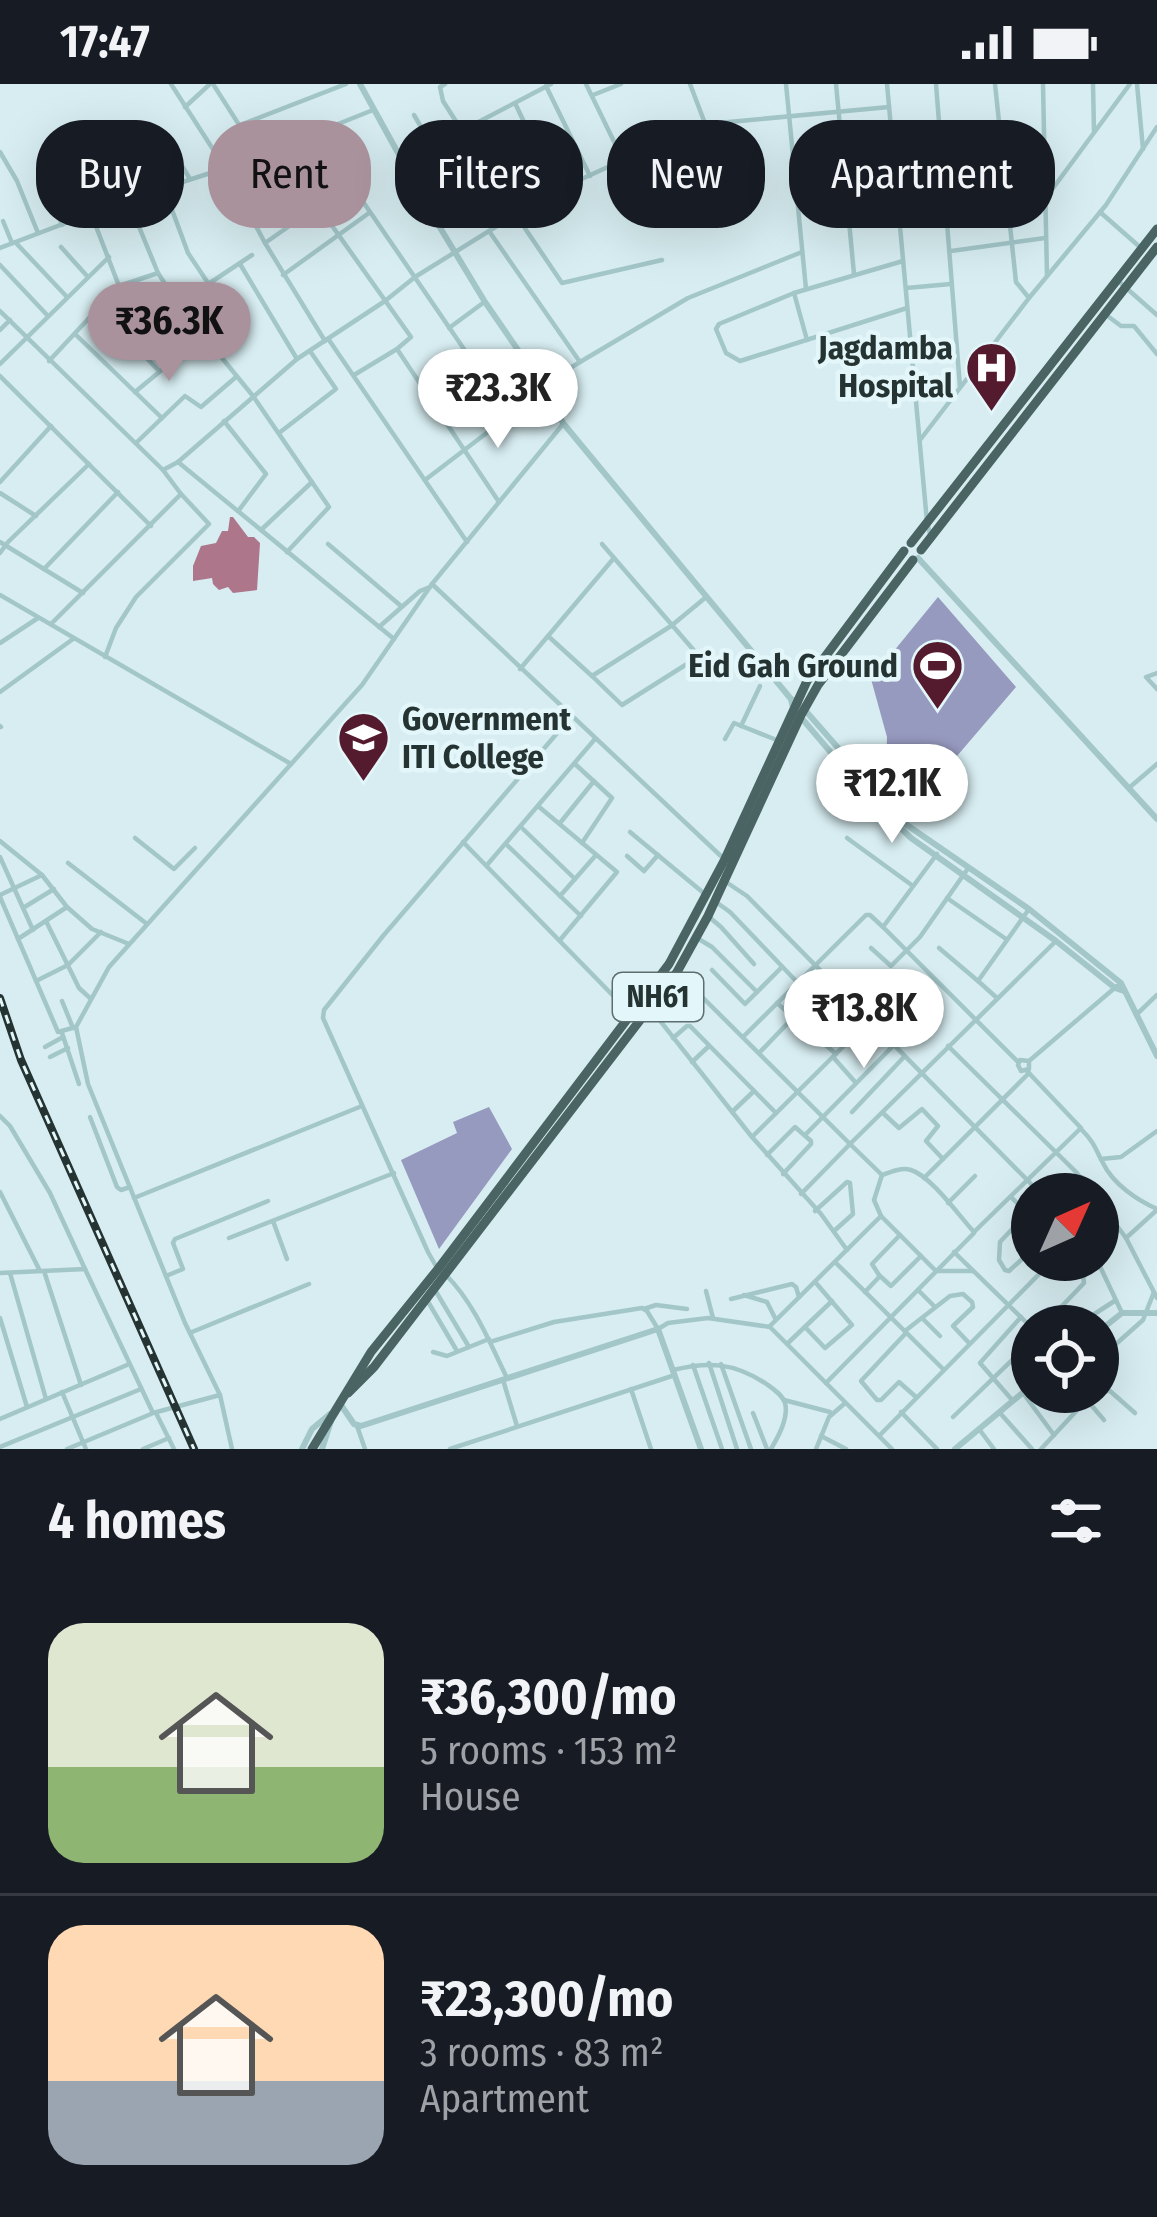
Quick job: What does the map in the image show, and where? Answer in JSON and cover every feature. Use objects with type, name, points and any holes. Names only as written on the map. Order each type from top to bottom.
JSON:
[{"type":"highway","name":"NH61","points":[[914,552],[927,522],[1157,229]]},
{"type":"highway","name":"NH61","points":[[312,1449],[371,1352],[442,1272],[640,1011],[711,898],[807,681],[914,552],[931,538],[1157,247]]},
{"type":"highway","name":"NH61","points":[[728,862],[797,706]]},
{"type":"highway","name":"NH61","points":[[640,1011],[677,972],[708,916],[711,898]]},
{"type":"highway","name":"NH61","points":[[338,1403],[364,1379],[435,1290],[442,1272]]},
{"type":"street","points":[[171,84],[208,143]]},
{"type":"street","points":[[185,107],[211,84],[236,120]]},
{"type":"street","points":[[322,84],[326,93]]},
{"type":"street","points":[[253,120],[346,84]]},
{"type":"street","points":[[360,84],[395,149]]},
{"type":"street","points":[[445,84],[440,86],[442,98],[456,120]]},
{"type":"street","points":[[586,84],[607,128]]},
{"type":"street","points":[[591,96],[622,84]]},
{"type":"street","points":[[703,84],[690,85],[703,120]]},
{"type":"street","points":[[786,84],[806,289]]},
{"type":"street","points":[[836,84],[854,274]]},
{"type":"street","points":[[887,84],[890,120]]},
{"type":"street","points":[[936,84],[939,120]]},
{"type":"street","points":[[995,84],[1000,120]]},
{"type":"street","points":[[1043,84],[1043,120]]},
{"type":"street","points":[[1093,84],[1094,131]]},
{"type":"street","points":[[1055,185],[1133,84]]},
{"type":"street","points":[[1133,84],[1143,149]]},
{"type":"street","points":[[482,120],[548,85],[590,176]]},
{"type":"street","points":[[515,103],[523,120]]},
{"type":"street","points":[[765,120],[889,107]]},
{"type":"street","points":[[349,120],[373,110]]},
{"type":"street","points":[[414,115],[417,120]]},
{"type":"street","points":[[920,440],[1100,212],[1157,127]]},
{"type":"street","points":[[0,152],[38,233]]},
{"type":"street","points":[[583,179],[607,168]]},
{"type":"street","points":[[184,170],[190,180]]},
{"type":"street","points":[[184,182],[208,174]]},
{"type":"street","points":[[1100,212],[1142,248]]},
{"type":"street","points":[[371,216],[511,413]]},
{"type":"street","points":[[3,221],[14,243],[67,297]]},
{"type":"street","points":[[0,248],[53,228]]},
{"type":"street","points":[[98,228],[119,286]]},
{"type":"street","points":[[140,228],[158,273],[178,304],[253,396],[329,509],[286,552]]},
{"type":"street","points":[[179,228],[208,284]]},
{"type":"street","points":[[257,228],[327,341],[466,542]]},
{"type":"street","points":[[265,243],[286,228]]},
{"type":"street","points":[[334,228],[411,337],[354,375]]},
{"type":"street","points":[[284,274],[347,228]]},
{"type":"street","points":[[441,228],[563,423],[890,820],[935,856],[966,871]]},
{"type":"street","points":[[163,470],[297,359],[494,228]]},
{"type":"street","points":[[524,228],[562,283],[662,260]]},
{"type":"street","points":[[900,228],[931,538]]},
{"type":"street","points":[[948,228],[960,387]]},
{"type":"street","points":[[1010,228],[1016,282],[1029,298]]},
{"type":"street","points":[[1046,228],[1047,276]]},
{"type":"street","points":[[489,231],[580,362]]},
{"type":"street","points":[[951,251],[1046,238]]},
{"type":"street","points":[[61,247],[87,276]]},
{"type":"street","points":[[425,480],[541,386],[580,362],[688,298],[802,252]]},
{"type":"street","points":[[178,304],[252,255]]},
{"type":"street","points":[[0,364],[109,257]]},
{"type":"street","points":[[903,261],[794,293],[718,324],[716,329],[726,353],[740,361],[907,308]]},
{"type":"street","points":[[240,264],[297,359]]},
{"type":"street","points":[[0,265],[48,316]]},
{"type":"street","points":[[49,361],[119,286],[158,273]]},
{"type":"street","points":[[1116,279],[1157,315]]},
{"type":"street","points":[[906,288],[951,284]]},
{"type":"street","points":[[794,293],[807,340]]},
{"type":"street","points":[[449,328],[485,302]]},
{"type":"street","points":[[100,309],[159,372]]},
{"type":"street","points":[[0,311],[163,470],[208,524],[136,597],[105,656]]},
{"type":"street","points":[[1105,314],[1121,326],[1134,326],[1157,354]]},
{"type":"street","points":[[0,330],[10,320]]},
{"type":"street","points":[[75,334],[162,418]]},
{"type":"street","points":[[135,392],[203,337]]},
{"type":"street","points":[[397,349],[499,502]]},
{"type":"street","points":[[279,433],[336,389],[310,351]]},
{"type":"street","points":[[0,376],[152,526]]},
{"type":"street","points":[[136,443],[186,396],[201,407],[236,377]]},
{"type":"street","points":[[224,421],[266,474],[239,510]]},
{"type":"street","points":[[44,1047],[75,1028],[109,967],[362,685],[430,585],[563,423]]},
{"type":"street","points":[[0,482],[52,426]]},
{"type":"street","points":[[178,462],[394,639]]},
{"type":"street","points":[[0,553],[3,543],[89,464]]},
{"type":"street","points":[[261,530],[313,482]]},
{"type":"street","points":[[44,569],[118,492]]},
{"type":"street","points":[[0,493],[36,516]]},
{"type":"street","points":[[51,625],[181,494]]},
{"type":"street","points":[[3,543],[83,593]]},
{"type":"street","points":[[328,544],[400,606]]},
{"type":"street","points":[[602,544],[710,669]]},
{"type":"street","points":[[914,552],[1157,820]]},
{"type":"street","points":[[520,669],[614,558]]},
{"type":"street","points":[[379,626],[430,585]]},
{"type":"street","points":[[430,585],[728,862]]},
{"type":"street","points":[[0,595],[292,764]]},
{"type":"street","points":[[592,676],[707,596]]},
{"type":"street","points":[[0,606],[10,601]]},
{"type":"street","points":[[0,643],[38,619]]},
{"type":"street","points":[[548,636],[622,705],[698,657]]},
{"type":"street","points":[[0,692],[74,639]]},
{"type":"street","points":[[1157,674],[1146,677],[1157,689]]},
{"type":"street","points":[[740,725],[760,686]]},
{"type":"street","points":[[797,706],[897,817],[1120,987],[1157,1056]]},
{"type":"street","points":[[518,1426],[489,1341],[460,1291],[428,1252],[323,1018],[324,1010],[571,717]]},
{"type":"street","points":[[725,739],[732,724],[779,741]]},
{"type":"street","points":[[487,865],[595,739]]},
{"type":"street","points":[[575,764],[612,800],[582,843]]},
{"type":"street","points":[[1130,787],[1157,764]]},
{"type":"street","points":[[560,824],[594,781]]},
{"type":"street","points":[[538,806],[615,869],[616,875],[560,940]]},
{"type":"street","points":[[521,827],[574,879]]},
{"type":"street","points":[[630,832],[736,918],[797,982]]},
{"type":"street","points":[[135,838],[172,869],[195,848]]},
{"type":"street","points":[[847,838],[913,886]]},
{"type":"street","points":[[0,842],[42,874],[92,929],[129,944]]},
{"type":"street","points":[[463,842],[560,940],[673,1038],[848,1250]]},
{"type":"street","points":[[506,844],[581,916]]},
{"type":"street","points":[[883,927],[941,847]]},
{"type":"street","points":[[560,896],[596,855]]},
{"type":"street","points":[[627,856],[644,871],[658,855]]},
{"type":"street","points":[[0,857],[33,929]]},
{"type":"street","points":[[182,861],[194,872]]},
{"type":"street","points":[[68,863],[147,924]]},
{"type":"street","points":[[871,948],[890,967],[907,952],[966,871]]},
{"type":"street","points":[[42,874],[0,896],[58,1033],[63,1035],[79,1084]]},
{"type":"street","points":[[720,879],[747,896],[1021,1173]]},
{"type":"street","points":[[23,908],[54,889]]},
{"type":"street","points":[[947,898],[1007,940]]},
{"type":"street","points":[[18,939],[68,907]]},
{"type":"street","points":[[978,981],[1026,913]]},
{"type":"street","points":[[743,1037],[870,915],[1081,1128],[1096,1145],[1105,1168],[1135,1198],[1157,1210],[1126,1238]]},
{"type":"street","points":[[708,916],[754,964]]},
{"type":"street","points":[[46,921],[81,990],[92,999]]},
{"type":"street","points":[[36,981],[68,965],[100,932]]},
{"type":"street","points":[[697,938],[757,992]]},
{"type":"street","points":[[801,1194],[1059,938]]},
{"type":"street","points":[[939,948],[997,998]]},
{"type":"street","points":[[712,970],[744,1004],[782,967]]},
{"type":"street","points":[[677,972],[882,1175]]},
{"type":"street","points":[[1018,1062],[1029,1060],[1120,987]]},
{"type":"street","points":[[759,1053],[812,998]]},
{"type":"street","points":[[1136,1015],[1156,999]]},
{"type":"street","points":[[62,1001],[75,1028],[88,1084],[220,1395],[232,1449]]},
{"type":"street","points":[[777,1003],[856,1083]]},
{"type":"street","points":[[807,1029],[831,1004]]},
{"type":"street","points":[[752,1137],[869,1021]]},
{"type":"street","points":[[673,1038],[688,1025],[776,1113]]},
{"type":"street","points":[[692,1061],[709,1046]]},
{"type":"street","points":[[806,1135],[893,1046]]},
{"type":"street","points":[[947,1046],[1077,1173]]},
{"type":"street","points":[[50,1057],[68,1048]]},
{"type":"street","points":[[852,1112],[904,1057]]},
{"type":"street","points":[[924,1178],[1028,1072],[1029,1060]]},
{"type":"street","points":[[732,1112],[754,1090]]},
{"type":"street","points":[[134,1198],[362,1106]]},
{"type":"street","points":[[881,1112],[899,1128],[922,1109],[938,1126],[926,1141],[943,1159]]},
{"type":"street","points":[[1,1115],[50,1192],[141,1389],[174,1449]]},
{"type":"street","points":[[90,1117],[117,1187],[130,1187]]},
{"type":"street","points":[[767,1155],[794,1127],[806,1135],[812,1144],[784,1174]]},
{"type":"street","points":[[1035,1173],[1081,1128]]},
{"type":"street","points":[[1101,1159],[1121,1157],[1157,1131]]},
{"type":"street","points":[[882,1175],[913,1170],[974,1232]]},
{"type":"street","points":[[229,1238],[394,1173]]},
{"type":"street","points":[[882,1175],[874,1200],[881,1216],[935,1271],[973,1271]]},
{"type":"street","points":[[948,1203],[974,1176]]},
{"type":"street","points":[[815,1211],[850,1183],[853,1214],[833,1231]]},
{"type":"street","points":[[0,1192],[42,1271],[81,1384]]},
{"type":"street","points":[[826,1383],[1011,1197]]},
{"type":"street","points":[[166,1276],[183,1269],[175,1239],[268,1201]]},
{"type":"street","points":[[770,1327],[881,1216]]},
{"type":"street","points":[[273,1221],[286,1259]]},
{"type":"street","points":[[1014,1227],[1032,1247],[1010,1270],[1005,1270],[1000,1242],[1014,1227]]},
{"type":"street","points":[[1119,1228],[1155,1295],[1152,1313],[1119,1342]]},
{"type":"street","points":[[900,1235],[872,1264],[880,1276],[891,1286],[921,1256]]},
{"type":"street","points":[[954,1252],[1011,1308]]},
{"type":"street","points":[[0,1261],[46,1399]]},
{"type":"street","points":[[835,1262],[943,1369]]},
{"type":"street","points":[[5,1273],[85,1269]]},
{"type":"street","points":[[865,1293],[880,1276]]},
{"type":"street","points":[[879,1436],[1031,1281]]},
{"type":"street","points":[[1063,1305],[1084,1281]]},
{"type":"street","points":[[1107,1281],[1122,1313]]},
{"type":"street","points":[[805,1327],[826,1348],[852,1321],[815,1282]]},
{"type":"street","points":[[190,1333],[310,1284]]},
{"type":"street","points":[[731,1299],[792,1284],[799,1298]]},
{"type":"street","points":[[435,1290],[469,1348]]},
{"type":"street","points":[[917,1290],[935,1307]]},
{"type":"street","points":[[706,1291],[713,1318]]},
{"type":"street","points":[[916,1397],[899,1382],[880,1400],[861,1381],[905,1332],[950,1296],[959,1294],[973,1302],[953,1326],[969,1343]]},
{"type":"street","points":[[744,1295],[767,1302],[776,1320]]},
{"type":"street","points":[[427,1300],[457,1351]]},
{"type":"street","points":[[787,1344],[832,1300]]},
{"type":"street","points":[[1108,1305],[1116,1300]]},
{"type":"street","points":[[433,1352],[445,1356],[554,1322],[656,1305],[687,1309]]},
{"type":"street","points":[[644,1309],[658,1329],[700,1449]]},
{"type":"street","points":[[1119,1315],[1152,1313]]},
{"type":"street","points":[[0,1318],[27,1407]]},
{"type":"street","points":[[357,1426],[668,1323],[713,1318],[770,1327],[892,1449]]},
{"type":"street","points":[[923,1318],[940,1336]]},
{"type":"street","points":[[1011,1328],[980,1363],[1011,1400]]},
{"type":"street","points":[[953,1418],[1011,1361]]},
{"type":"street","points":[[709,1363],[737,1449]]},
{"type":"street","points":[[451,1449],[709,1363],[748,1373],[784,1400],[833,1413]]},
{"type":"street","points":[[0,1419],[129,1364]]},
{"type":"street","points":[[721,1364],[752,1449]]},
{"type":"street","points":[[693,1365],[722,1449]]},
{"type":"street","points":[[1,1446],[141,1389]]},
{"type":"street","points":[[631,1389],[651,1449]]},
{"type":"street","points":[[62,1392],[84,1446]]},
{"type":"street","points":[[68,1449],[154,1413],[220,1395]]},
{"type":"street","points":[[1119,1399],[1135,1413]]},
{"type":"street","points":[[769,1449],[785,1415],[784,1400]]},
{"type":"street","points":[[816,1449],[833,1413],[846,1402]]},
{"type":"street","points":[[957,1448],[1011,1402]]},
{"type":"street","points":[[338,1403],[357,1426],[365,1449]]},
{"type":"street","points":[[302,1449],[312,1429],[338,1403]]},
{"type":"street","points":[[322,1449],[338,1403]]},
{"type":"street","points":[[901,1412],[938,1449]]},
{"type":"street","points":[[1000,1412],[1032,1449]]},
{"type":"street","points":[[754,1413],[769,1449]]},
{"type":"street","points":[[1038,1413],[1054,1435]]},
{"type":"street","points":[[1042,1449],[1073,1413]]},
{"type":"street","points":[[1097,1413],[1104,1420]]},
{"type":"street","points":[[979,1430],[994,1449]]},
{"type":"street","points":[[821,1436],[846,1449]]},
{"type":"street","points":[[142,1449],[169,1438]]},
{"type":"shaded area","points":[[230,517],[260,543],[257,590],[233,593],[228,587],[219,590],[212,578],[193,581],[201,546],[216,543],[222,531],[228,531]]},
{"type":"shaded area","name":"Eid Gah Ground","points":[[938,597],[1016,687],[904,818],[865,779],[886,765],[887,737],[871,679]]},
{"type":"shaded area","points":[[489,1107],[512,1149],[439,1249],[401,1160],[457,1133],[453,1122]]},
{"type":"railway","points":[[0,998],[21,1060],[194,1449]]},
{"type":"place","name":"Jagdamba Hospital","points":[[992,413]]},
{"type":"place","name":"Eid Gah Ground","points":[[937,712]]},
{"type":"place","name":"Government ITI College","points":[[363,784]]}]
